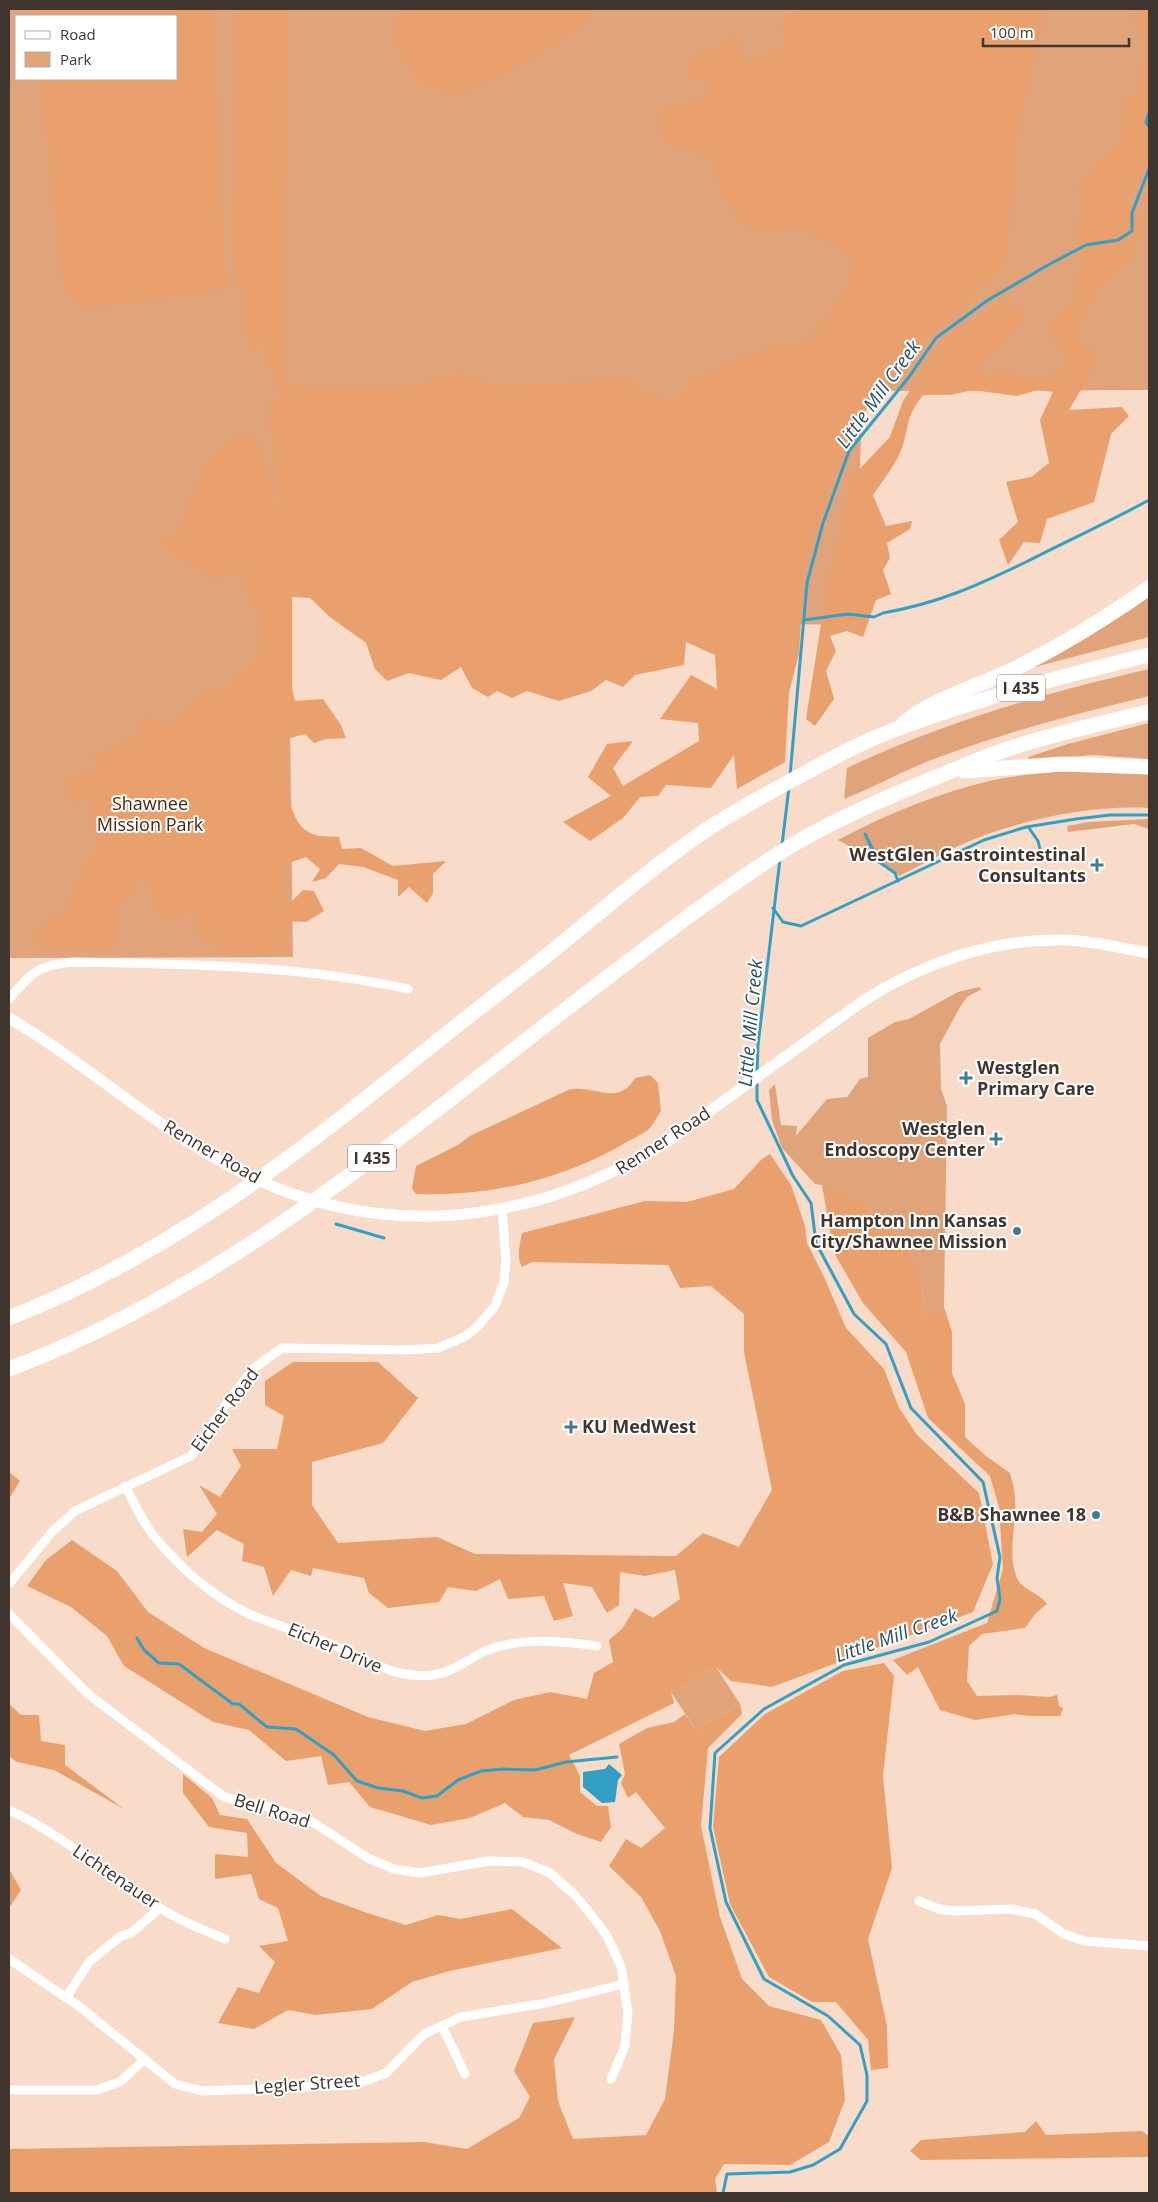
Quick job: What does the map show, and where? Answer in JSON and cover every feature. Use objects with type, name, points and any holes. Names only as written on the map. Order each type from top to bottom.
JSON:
[{"type":"highway","points":[[896,729],[919,710],[1013,670],[1077,635],[1149,588]]},
{"type":"highway","name":"I 435","points":[[9,1318],[76,1289],[116,1268],[159,1245],[239,1195],[344,1118],[654,867],[710,828],[816,768],[896,729],[1008,692],[1149,655]]},
{"type":"highway","name":"I 435","points":[[9,1369],[81,1339],[140,1309],[196,1279],[265,1236],[338,1184],[708,902],[797,843],[857,811],[1018,745],[1149,712]]},
{"type":"highway","points":[[950,772],[1062,764],[1149,767]]},
{"type":"main road","name":"Renner Road","points":[[9,1018],[59,1048],[170,1129],[230,1166],[265,1183],[331,1205],[391,1215],[426,1216],[502,1210],[573,1190],[607,1176],[640,1159],[886,986],[943,960],[972,952],[1027,942],[1066,940],[1149,953]]},
{"type":"street","points":[[9,999],[38,968],[52,964],[247,966],[323,974],[408,989]]},
{"type":"street","name":"Eicher Road","points":[[9,1584],[52,1532],[76,1512],[125,1486],[172,1467],[191,1456],[231,1397],[254,1368],[282,1348],[408,1350],[438,1348],[466,1336],[491,1311],[504,1282],[506,1261],[502,1210]]},
{"type":"street","name":"Eicher Drive","points":[[125,1486],[152,1534],[180,1563],[218,1595],[248,1613],[316,1638],[381,1669],[410,1675],[439,1674],[484,1652],[505,1645],[556,1642],[597,1646]]},
{"type":"street","name":"Bell Road","points":[[9,1614],[88,1694],[224,1797],[269,1807],[311,1821],[368,1858],[394,1869],[420,1873],[489,1861],[523,1862],[550,1873],[575,1895],[597,1922],[607,1936],[621,1966],[628,2013],[625,2046],[612,2079]]},
{"type":"street","name":"Lichtenauer","points":[[9,1810],[62,1840],[160,1908],[187,1924],[225,1939]]},
{"type":"street","points":[[919,1902],[954,1912],[1011,1909],[1035,1914],[1064,1934],[1084,1942],[1149,1946]]},
{"type":"street","points":[[66,1998],[89,1962],[121,1936],[131,1933],[160,1908]]},
{"type":"street","name":"Legler Street","points":[[9,1959],[66,1998],[175,2084],[203,2091],[354,2085],[386,2073],[424,2034],[461,2017],[546,2003],[624,1984]]},
{"type":"street","points":[[442,2026],[465,2074]]},
{"type":"street","points":[[9,2090],[96,2090],[120,2082],[145,2059]]},
{"type":"green space","name":"Shawnee Mission Park","points":[[9,9],[1149,9],[1149,390],[862,391],[856,625],[706,623],[288,566],[293,957],[9,958]]},
{"type":"green space","points":[[32,9],[213,9],[226,289],[87,309],[64,292],[40,80],[178,80],[178,15],[33,15]]},
{"type":"green space","name":"Shawnee Mission Park","points":[[237,9],[288,9],[284,382],[293,387],[403,387],[461,373],[500,387],[633,379],[639,393],[673,401],[688,383],[752,353],[809,340],[848,287],[852,257],[800,227],[748,230],[722,197],[710,156],[666,143],[656,125],[664,107],[685,103],[706,95],[712,83],[688,79],[687,69],[691,57],[725,44],[732,37],[739,38],[746,62],[763,57],[778,46],[786,37],[782,27],[785,16],[803,9],[1046,9],[1018,126],[1006,263],[972,299],[911,351],[874,398],[848,440],[805,560],[799,654],[789,692],[785,762],[737,789],[734,755],[711,788],[666,785],[658,796],[640,797],[623,818],[590,841],[563,822],[611,796],[588,777],[607,744],[633,741],[613,768],[623,786],[699,741],[698,723],[660,719],[691,675],[717,689],[715,655],[686,642],[684,665],[635,675],[623,687],[606,680],[591,691],[559,701],[527,691],[512,698],[497,691],[488,697],[472,688],[461,667],[441,680],[409,673],[387,681],[375,669],[366,643],[330,617],[310,598],[292,597],[292,688],[295,701],[323,699],[341,725],[346,738],[326,739],[314,743],[305,734],[286,739],[288,793],[297,820],[304,829],[315,835],[339,837],[342,849],[361,848],[393,866],[446,861],[433,874],[433,893],[427,903],[409,887],[398,897],[398,880],[363,867],[339,864],[326,878],[312,882],[320,869],[306,857],[286,864],[285,908],[303,890],[314,891],[324,911],[306,922],[286,921],[287,952],[220,952],[216,940],[206,943],[195,934],[200,921],[188,910],[176,922],[157,912],[149,885],[136,876],[135,894],[116,906],[122,918],[112,948],[42,948],[29,938],[47,920],[64,915],[84,864],[100,848],[92,825],[92,797],[73,802],[62,784],[99,767],[93,756],[106,748],[136,739],[145,716],[172,725],[187,712],[200,693],[225,689],[256,660],[263,623],[245,593],[245,571],[215,579],[180,560],[159,538],[178,536],[186,510],[209,458],[239,435],[256,435],[283,528],[268,406],[285,393],[276,389],[273,364],[265,367],[262,344],[253,354],[244,333],[244,286],[235,284]]},
{"type":"green space","points":[[402,9],[597,9],[592,16],[558,42],[511,71],[459,95],[421,85],[391,39]]},
{"type":"green space","points":[[1131,9],[1149,9],[1149,160],[1127,200],[1144,222],[1131,259],[1097,294],[1078,328],[1076,338],[1080,345],[1089,347],[1099,360],[1069,410],[1122,407],[1129,416],[1111,434],[1094,502],[1047,519],[1040,543],[1024,542],[1008,565],[999,540],[1018,522],[1006,482],[1031,477],[1049,463],[1040,420],[1053,392],[1038,390],[1016,396],[973,390],[950,395],[923,395],[911,414],[903,445],[897,458],[873,495],[886,526],[912,521],[910,529],[887,543],[890,558],[883,570],[891,594],[876,600],[863,637],[847,631],[830,636],[836,651],[826,671],[834,699],[815,726],[806,719],[824,605],[851,478],[890,437],[903,401],[945,338],[1008,299],[1015,308],[1025,309],[1023,322],[1000,349],[982,362],[983,376],[1010,373],[1038,379],[1063,371],[1069,360],[1051,339],[1048,326],[1054,317],[1072,303],[1081,264],[1081,244],[1076,235],[1076,224],[1084,212],[1085,199],[1077,193],[1088,171],[1119,143],[1123,102],[1134,97],[1146,53]]},
{"type":"green space","points":[[1149,594],[1149,637],[1031,668]]},
{"type":"green space","points":[[1149,669],[1149,696],[993,738],[929,761],[844,799],[847,768],[920,736],[995,710]]},
{"type":"green space","points":[[1149,723],[1149,759],[1094,755],[1029,760],[1028,757],[1068,744]]},
{"type":"green space","points":[[1066,771],[1149,774],[1149,808],[1087,810],[1024,823],[974,839],[899,876],[897,873],[838,840],[875,821],[934,797],[1003,778]]},
{"type":"green space","points":[[1149,819],[1149,829],[1134,824],[1068,832],[1067,826],[1089,822]]},
{"type":"green space","points":[[979,987],[982,989],[967,997],[960,1007],[940,1044],[941,1089],[947,1106],[944,1307],[925,1317],[922,1288],[822,1185],[815,1184],[782,1148],[772,1120],[769,1090],[775,1084],[781,1125],[797,1126],[796,1136],[827,1099],[847,1097],[860,1079],[868,1077],[868,1038],[895,1022],[909,1019],[958,992]]},
{"type":"green space","points":[[650,1075],[658,1083],[661,1111],[648,1130],[601,1156],[550,1176],[524,1184],[497,1189],[443,1194],[416,1194],[412,1188],[416,1166],[458,1145],[470,1136],[568,1090],[587,1089],[604,1093],[621,1092],[635,1078]]},
{"type":"green space","points":[[770,1154],[791,1185],[805,1226],[807,1243],[846,1328],[884,1369],[899,1408],[917,1435],[979,1493],[993,1564],[973,1612],[772,1687],[731,1681],[716,1667],[671,1692],[674,1703],[569,1755],[580,1776],[580,1792],[597,1806],[608,1806],[611,1827],[601,1842],[577,1834],[549,1820],[523,1817],[505,1803],[470,1818],[431,1825],[370,1807],[349,1782],[328,1785],[321,1756],[286,1761],[249,1730],[213,1722],[124,1666],[107,1636],[71,1607],[27,1586],[46,1560],[72,1540],[117,1571],[148,1612],[204,1648],[368,1717],[425,1731],[466,1724],[514,1700],[550,1692],[587,1699],[594,1673],[613,1662],[609,1640],[622,1629],[635,1608],[653,1618],[680,1599],[675,1570],[645,1576],[620,1572],[619,1605],[607,1613],[592,1587],[563,1583],[573,1616],[554,1621],[544,1596],[508,1599],[500,1579],[476,1591],[448,1587],[439,1602],[388,1608],[369,1593],[364,1578],[313,1568],[311,1576],[291,1570],[273,1596],[264,1567],[242,1561],[244,1544],[217,1530],[187,1557],[183,1529],[202,1532],[217,1514],[199,1485],[220,1497],[241,1466],[232,1449],[277,1449],[284,1416],[265,1405],[265,1381],[293,1362],[378,1362],[418,1398],[383,1443],[312,1462],[312,1505],[338,1543],[437,1537],[475,1554],[676,1556],[703,1533],[739,1547],[772,1490],[744,1352],[744,1314],[711,1286],[680,1288],[668,1265],[532,1262],[522,1267],[519,1259],[519,1250],[522,1233],[645,1201],[687,1202],[734,1189],[762,1159]]},
{"type":"green space","points":[[822,1185],[864,1205],[910,1256],[922,1287],[925,1316],[944,1307],[952,1332],[952,1373],[965,1404],[965,1437],[986,1456],[1010,1473],[1015,1496],[1012,1550],[1015,1571],[1021,1584],[1047,1604],[1036,1613],[1025,1628],[982,1634],[969,1646],[967,1681],[977,1696],[1019,1695],[1049,1697],[1057,1695],[1059,1706],[1063,1708],[1060,1716],[1015,1714],[975,1720],[940,1710],[918,1667],[907,1675],[893,1660],[987,1623],[1003,1569],[999,1507],[990,1476],[928,1418],[906,1352],[863,1303],[834,1253]]},
{"type":"green space","points":[[9,1472],[20,1481],[9,1499]]},
{"type":"green space","points":[[884,1663],[894,1676],[883,1776],[892,1868],[868,1939],[887,2026],[888,2068],[871,2070],[868,2040],[836,2002],[812,2002],[769,1977],[730,1904],[713,1827],[719,1757],[765,1714],[843,1671]]},
{"type":"green space","points":[[716,1667],[740,1704],[696,1730],[671,1692]]},
{"type":"green space","points":[[9,1704],[21,1715],[39,1715],[41,1741],[65,1745],[65,1765],[124,1809],[54,1770],[17,1762],[9,1756]]},
{"type":"green space","points":[[740,1704],[742,1714],[708,1748],[701,1826],[720,1917],[742,1979],[769,2006],[821,2020],[841,2055],[845,2100],[829,2142],[790,2165],[724,2164],[715,2179],[717,2193],[9,2193],[9,2149],[424,2142],[467,2149],[519,2118],[530,2097],[514,2071],[533,2023],[575,2017],[554,2059],[558,2101],[573,2139],[646,2135],[665,2099],[674,2031],[676,1976],[660,1931],[641,1897],[609,1866],[626,1839],[641,1848],[665,1828],[636,1792],[628,1798],[621,1783],[625,1774],[619,1744],[647,1728],[674,1722],[685,1714],[696,1730]]},
{"type":"green space","points":[[183,1774],[212,1798],[220,1815],[247,1819],[276,1863],[321,1896],[406,1925],[438,1915],[460,1919],[512,1909],[562,1948],[449,1971],[412,1982],[372,2009],[316,2015],[288,2010],[254,2029],[218,2023],[238,1987],[259,1993],[275,1962],[259,1946],[288,1941],[278,1908],[259,1899],[251,1874],[215,1879],[215,1854],[248,1857],[247,1833],[209,1827],[183,1793]]},
{"type":"green space","points":[[9,1869],[21,1890],[9,1908]]},
{"type":"green space","points":[[1036,2121],[1046,2135],[1142,2131],[1149,2136],[1149,2157],[921,2160],[910,2151],[921,2140],[1025,2132]]},
{"type":"water","points":[[609,1764],[622,1775],[618,1780],[615,1802],[602,1803],[583,1787],[583,1772],[605,1769]]},
{"type":"waterway","name":"Little Mill Creek","points":[[1149,113],[1146,122],[1149,127]]},
{"type":"waterway","name":"Little Mill Creek","points":[[790,776],[807,583],[823,523],[849,451],[909,377],[936,338],[988,300],[1048,265],[1086,245],[1118,240],[1132,231],[1132,213],[1149,169]]},
{"type":"waterway","points":[[804,620],[848,614],[874,617],[940,599],[1008,571],[1149,500]]},
{"type":"waterway","name":"Little Mill Creek","points":[[782,845],[789,787]]},
{"type":"waterway","points":[[773,908],[783,922],[801,926],[984,840],[1026,827],[1076,819],[1110,815],[1149,815]]},
{"type":"waterway","points":[[1029,828],[1038,841],[1040,849]]},
{"type":"waterway","points":[[865,834],[879,862],[895,873],[898,881]]},
{"type":"waterway","name":"Little Mill Creek","points":[[757,1074],[758,1045],[780,859]]},
{"type":"waterway","name":"Little Mill Creek","points":[[723,2193],[727,2174],[790,2172],[813,2165],[840,2149],[867,2101],[867,2075],[860,2045],[828,2016],[764,1979],[726,1902],[710,1828],[715,1753],[764,1709],[844,1665],[929,1642],[997,1611],[1000,1599],[997,1578],[1000,1557],[983,1482],[911,1408],[886,1344],[854,1314],[816,1243],[811,1203],[793,1176],[757,1100],[757,1080]]},
{"type":"waterway","points":[[336,1224],[384,1238]]},
{"type":"waterway","points":[[137,1638],[144,1650],[159,1663],[179,1664],[233,1704],[239,1704],[267,1727],[296,1729],[334,1755],[357,1781],[378,1788],[403,1791],[422,1798],[437,1796],[458,1780],[481,1771],[504,1769],[535,1770],[566,1762],[617,1757]]},
{"type":"place","name":"WestGlen Gastrointestinal Consultants","points":[[1097,865]]},
{"type":"place","name":"Westglen Primary Care","points":[[966,1078]]},
{"type":"place","name":"Westglen Endoscopy Center","points":[[996,1139]]},
{"type":"place","name":"Hampton Inn Kansas City/Shawnee Mission","points":[[1017,1231]]},
{"type":"place","name":"KU MedWest","points":[[571,1427]]},
{"type":"place","name":"B&B Shawnee 18","points":[[1096,1515]]}]
